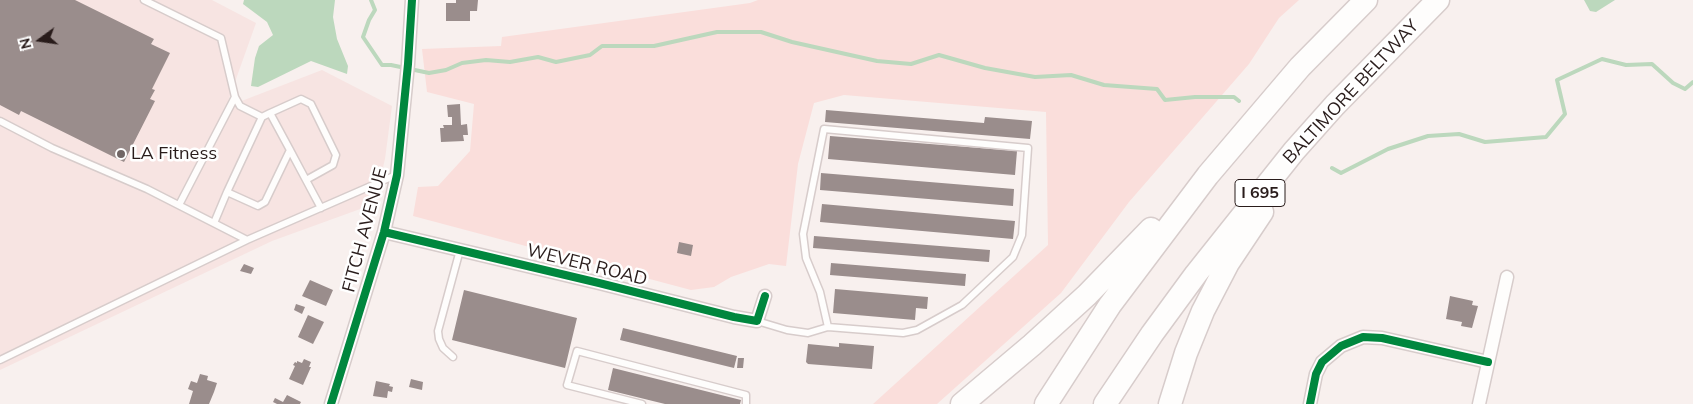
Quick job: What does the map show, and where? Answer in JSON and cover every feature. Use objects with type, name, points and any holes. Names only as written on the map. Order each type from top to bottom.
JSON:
[{"type":"highway","name":"I 695","points":[[1046,404],[1110,305],[1208,175],[1300,68],[1366,0]]},
{"type":"highway","name":"BALTIMORE BELTWAY","points":[[1105,404],[1152,334],[1196,274],[1294,151],[1348,92],[1438,0]]},
{"type":"highway","points":[[1170,404],[1186,353],[1202,312],[1228,264],[1256,220],[1306,159],[1407,45],[1450,0]]},
{"type":"highway","points":[[962,404],[1032,345],[1087,295],[1139,240],[1208,175]]},
{"type":"street","name":"FITCH AVENUE","points":[[331,404],[384,232],[397,175],[412,0]]},
{"type":"street","name":"WEVER ROAD","points":[[384,232],[757,321]]},
{"type":"street","points":[[1479,404],[1507,277]]},
{"type":"street","points":[[757,321],[765,296]]},
{"type":"street","points":[[1310,404],[1316,374],[1322,362],[1341,346],[1363,337],[1382,338],[1488,362]]},
{"type":"lane","points":[[144,0],[221,38],[235,98],[240,106],[262,117]]},
{"type":"lane","points":[[179,206],[235,98]]},
{"type":"lane","points":[[214,223],[262,117],[300,99],[311,104],[336,156],[334,164],[306,180]]},
{"type":"lane","points":[[270,113],[321,208]]},
{"type":"lane","points":[[0,121],[52,148],[147,189],[247,240]]},
{"type":"lane","points":[[757,321],[787,330],[808,333],[828,327],[903,333],[917,330],[962,305],[1013,257],[1022,235],[1028,148],[824,129],[803,234],[806,258],[820,292],[828,327]]},
{"type":"lane","points":[[227,192],[258,206],[265,202],[290,150]]},
{"type":"lane","points":[[0,360],[247,240],[397,175]]},
{"type":"lane","points":[[453,357],[443,348],[438,331],[460,250]]},
{"type":"lane","points":[[642,404],[567,385],[577,351],[746,395],[746,404]]},
{"type":"shaded area","points":[[0,0],[212,0],[256,23],[226,107],[322,70],[392,106],[385,159],[374,204],[272,241],[0,370]]},
{"type":"shaded area","points":[[244,0],[335,0],[333,17],[337,39],[348,66],[347,74],[311,61],[258,87],[251,86],[255,58],[259,46],[273,35],[267,22],[243,4]]},
{"type":"shaded area","points":[[758,0],[1299,0],[1279,18],[1249,64],[1129,202],[1061,293],[937,404],[873,404],[1048,245],[1046,112],[844,95],[814,103],[798,164],[786,266],[769,264],[731,277],[714,287],[691,290],[413,216],[418,187],[438,186],[470,151],[474,104],[427,92],[422,49],[501,46],[502,37],[750,3]]},
{"type":"shaded area","points":[[1584,0],[1615,0],[1596,12],[1590,11]]},
{"type":"building","points":[[0,0],[75,0],[154,39],[151,44],[170,53],[152,89],[155,90],[150,99],[155,101],[124,162],[21,111],[19,115],[0,105]]},
{"type":"building","points":[[456,0],[478,0],[477,11],[470,11],[470,21],[446,21],[446,3],[456,3]]},
{"type":"building","points":[[460,104],[461,125],[467,124],[468,135],[463,135],[464,141],[441,142],[440,128],[444,128],[443,125],[452,125],[452,117],[448,117],[447,105]]},
{"type":"building","points":[[826,110],[984,123],[985,117],[1032,121],[1030,139],[825,122]]},
{"type":"building","points":[[830,136],[1017,151],[1015,175],[828,159]]},
{"type":"building","points":[[821,173],[1014,189],[1013,206],[820,190]]},
{"type":"building","points":[[822,204],[1015,221],[1013,239],[820,222]]},
{"type":"building","points":[[814,236],[990,250],[989,262],[813,248]]},
{"type":"building","points":[[679,242],[693,245],[691,256],[677,253]]},
{"type":"building","points":[[831,263],[966,274],[965,286],[830,275]]},
{"type":"building","points":[[244,264],[254,268],[251,274],[240,271]]},
{"type":"building","points":[[310,280],[333,290],[326,306],[302,296]]},
{"type":"building","points":[[835,289],[928,297],[927,309],[916,308],[915,320],[833,313]]},
{"type":"building","points":[[464,290],[577,318],[565,368],[452,340]]},
{"type":"building","points":[[1450,296],[1473,301],[1472,305],[1478,306],[1472,328],[1461,326],[1462,322],[1446,319]]},
{"type":"building","points":[[296,304],[305,307],[302,314],[294,310]]},
{"type":"building","points":[[308,315],[324,322],[313,344],[298,337]]},
{"type":"building","points":[[623,328],[737,356],[734,368],[620,340]]},
{"type":"building","points":[[839,343],[874,346],[872,369],[808,364],[806,362],[808,344],[839,347]]},
{"type":"building","points":[[738,358],[744,358],[743,368],[737,368]]},
{"type":"building","points":[[304,359],[311,362],[309,367],[311,367],[303,385],[289,379],[295,362],[302,363]]},
{"type":"building","points":[[613,368],[741,400],[740,404],[665,404],[608,390]]},
{"type":"building","points":[[200,374],[208,376],[207,380],[217,383],[214,392],[209,404],[189,404],[193,391],[188,389],[191,381],[197,383]]},
{"type":"building","points":[[411,379],[423,382],[422,390],[409,387]]},
{"type":"building","points":[[376,381],[390,384],[389,386],[393,387],[392,392],[388,391],[387,398],[373,396]]},
{"type":"building","points":[[287,395],[301,402],[300,404],[277,404],[273,402],[275,398],[283,402]]},
{"type":"waterway","points":[[371,0],[375,10],[363,37],[382,65],[391,65],[429,73],[446,70],[462,63],[486,60],[510,62],[538,57],[556,62],[590,55],[602,46],[654,46],[717,32],[761,32],[792,42],[877,61],[911,64],[939,55],[985,68],[1035,77],[1071,75],[1104,85],[1157,89],[1165,100],[1195,97],[1234,97],[1239,101]]},
{"type":"waterway","points":[[1332,168],[1341,173],[1388,149],[1428,136],[1459,134],[1485,142],[1546,137],[1565,114],[1557,80],[1602,59],[1626,65],[1652,64],[1673,83],[1685,89],[1693,82]]},
{"type":"cycle path","points":[[331,404],[384,232],[397,175],[412,0]]},
{"type":"cycle path","points":[[384,232],[757,321],[765,296]]},
{"type":"cycle path","points":[[1310,404],[1316,374],[1322,362],[1341,346],[1363,337],[1382,338],[1488,362]]},
{"type":"place","name":"LA Fitness","points":[[121,154]]}]
